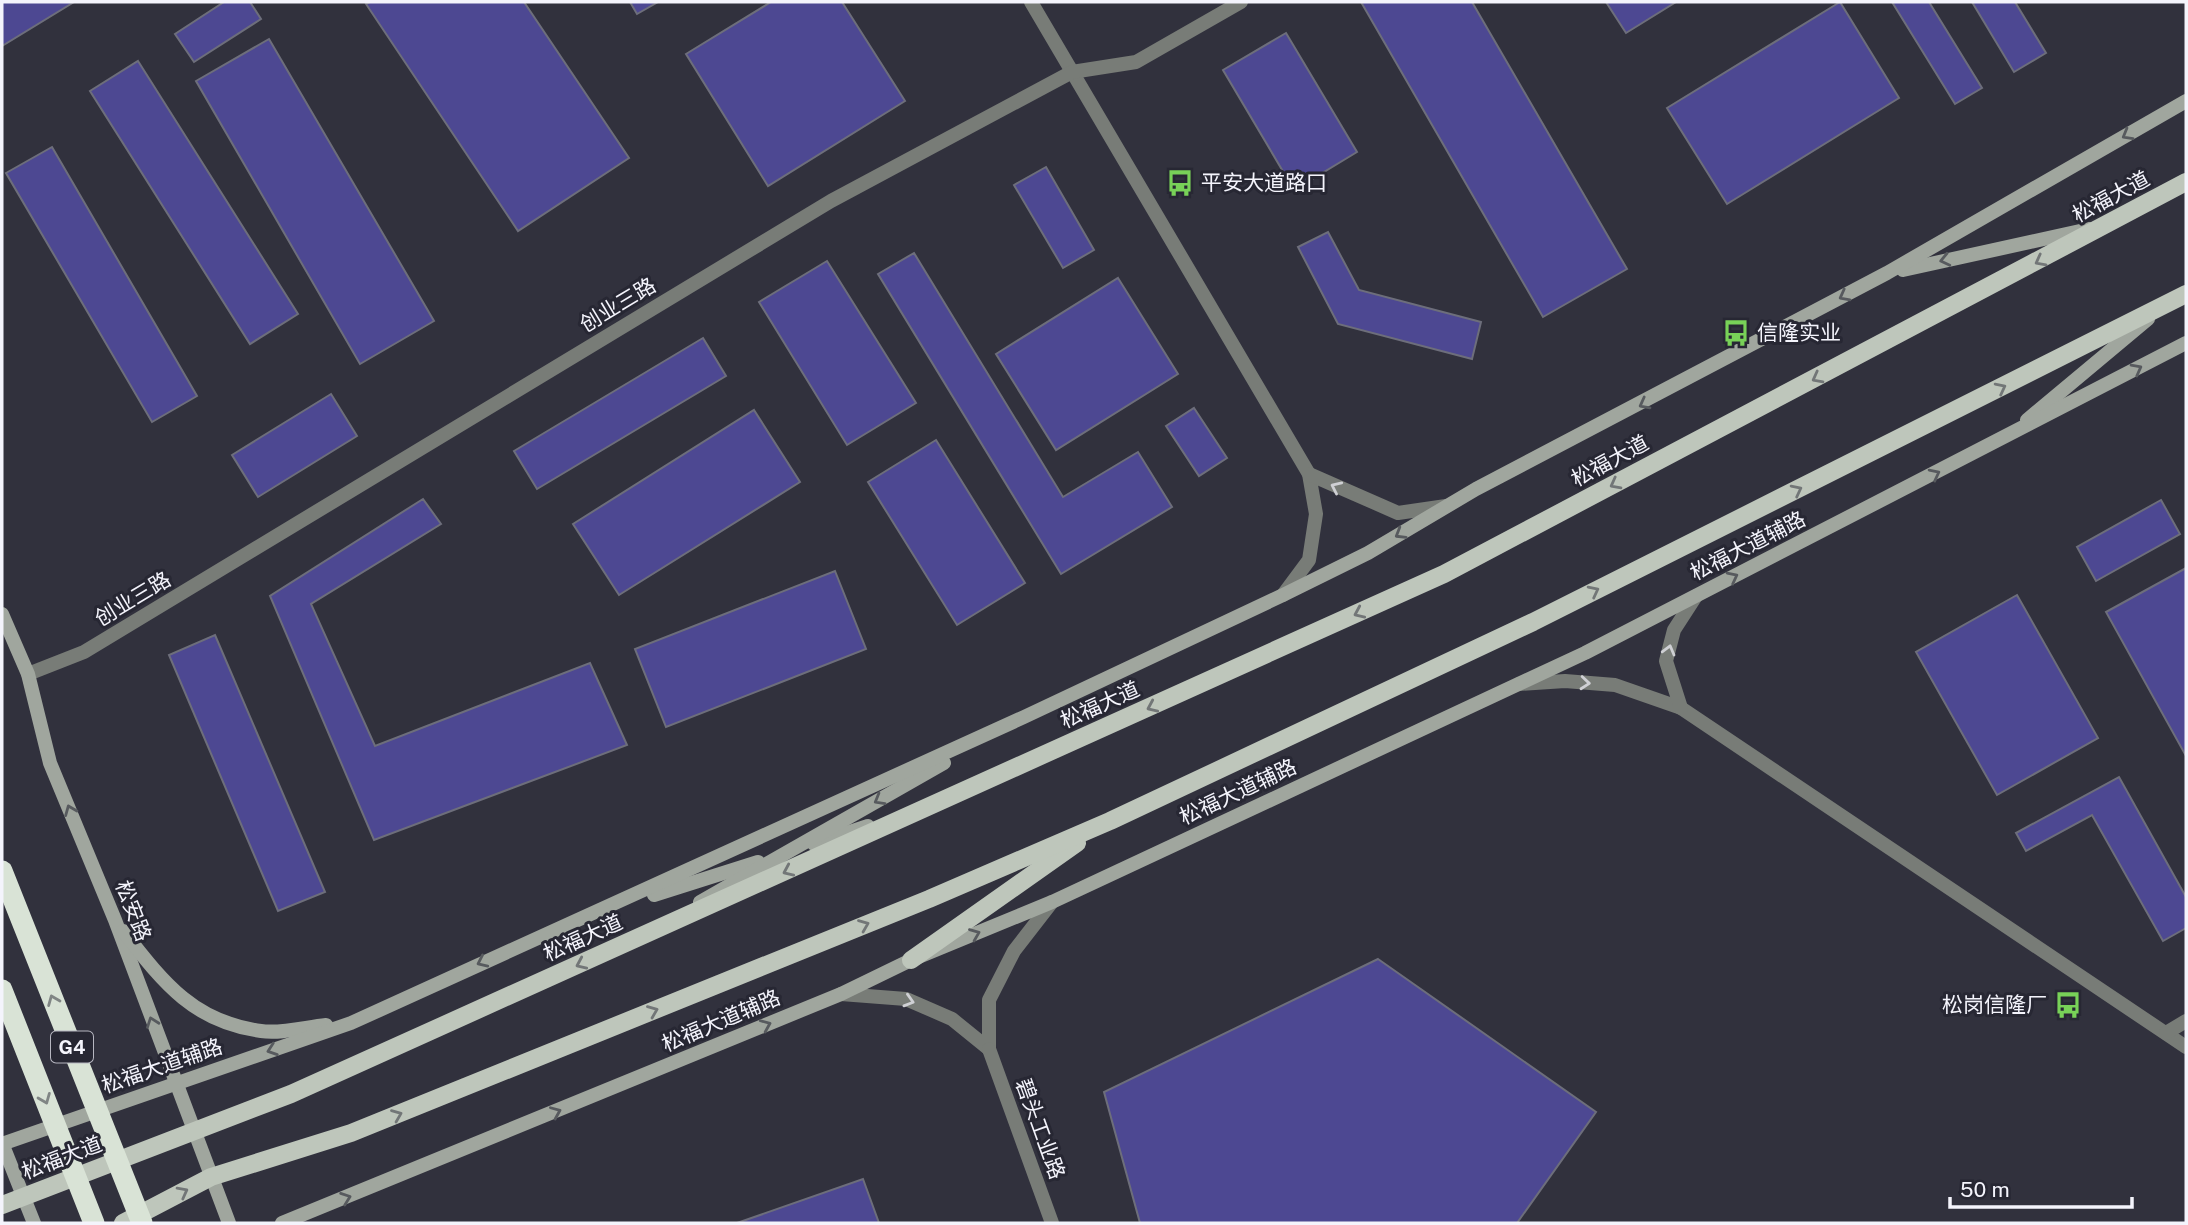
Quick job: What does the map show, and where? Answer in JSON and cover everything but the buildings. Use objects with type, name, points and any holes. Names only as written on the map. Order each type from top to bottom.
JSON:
[{"type":"highway","name":"G4","points":[[2,871],[142,1223]]},
{"type":"highway","name":"G4","points":[[2,990],[94,1223]]},
{"type":"main road","name":"松福大道辅路","points":[[2,1144],[351,1023],[1024,717],[1283,595],[1368,554],[1447,506],[1887,274],[2186,101]]},
{"type":"main road","name":"松福大道","points":[[2,1205],[291,1094],[1444,574],[2186,182]]},
{"type":"main road","points":[[1887,274],[2107,225]]},
{"type":"main road","points":[[123,1223],[211,1177],[351,1133],[929,899],[1110,821],[1533,622],[2186,294]]},
{"type":"main road","points":[[2007,437],[2088,367],[2165,306]]},
{"type":"main road","name":"松福大道辅路","points":[[282,1223],[841,994],[911,960],[1052,902],[1517,684],[1696,596],[2186,343]]},
{"type":"main road","name":"松安路","points":[[2,614],[28,674],[50,763],[115,920],[229,1223]]},
{"type":"main road","name":"松福大道辅路","points":[[628,943],[1024,717]]},
{"type":"main road","name":"松福大道辅路","points":[[566,923],[936,804]]},
{"type":"main road","points":[[911,960],[1110,821]]},
{"type":"main road","points":[[115,920],[161,979],[207,1017],[263,1031],[351,1023]]},
{"type":"main road","points":[[2,1144],[34,1223]]},
{"type":"main road","points":[[312,1223],[322,1207]]},
{"type":"street","points":[[1031,2],[1308,474],[1317,514],[1309,560],[1283,595]]},
{"type":"street","name":"创业三路","points":[[28,674],[84,653],[831,201],[1072,72],[1136,62],[1241,2]]},
{"type":"street","points":[[1308,474],[1398,513],[1447,506]]},
{"type":"street","points":[[1681,708],[1666,661],[1674,630],[1696,596]]},
{"type":"street","points":[[1517,684],[1566,681],[1615,685],[1681,708],[2186,1047]]},
{"type":"street","points":[[989,1049],[989,1000],[1014,951],[1052,902]]},
{"type":"street","points":[[841,994],[906,999],[952,1019],[989,1049]]},
{"type":"street","points":[[2166,1033],[2186,1021]]},
{"type":"street","name":"碧头工业路","points":[[989,1049],[1052,1223]]},
{"type":"place","name":"平安大道路口","points":[[1180,183]]},
{"type":"place","name":"信隆实业","points":[[1736,333]]},
{"type":"place","name":"松岗信隆厂","points":[[2068,1005]]}]
